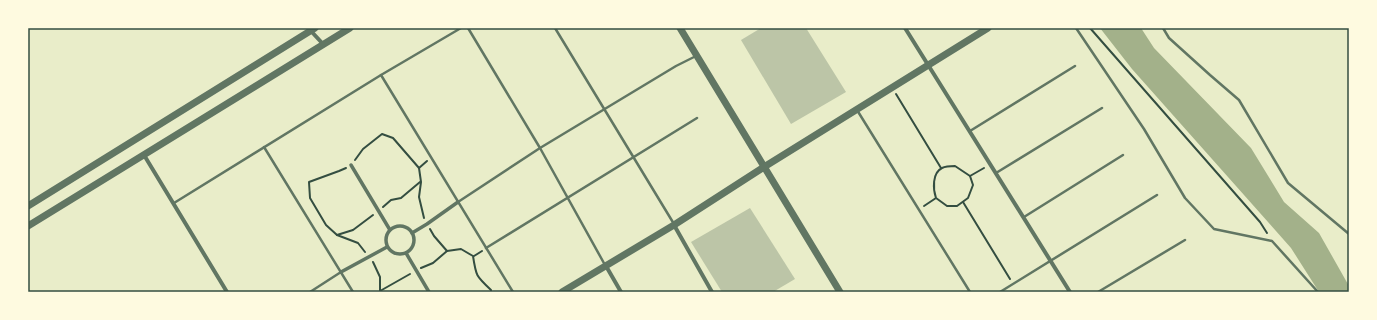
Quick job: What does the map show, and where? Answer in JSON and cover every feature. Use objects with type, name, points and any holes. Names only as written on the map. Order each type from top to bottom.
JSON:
[{"type":"street","points":[[28,226],[350,28]]},
{"type":"street","points":[[680,28],[840,292]]},
{"type":"street","points":[[905,28],[1070,292]]},
{"type":"street","points":[[562,292],[674,225],[764,167],[988,28]]},
{"type":"street","points":[[28,206],[311,29],[323,44]]},
{"type":"street","points":[[144,155],[227,292]]},
{"type":"street","points":[[351,165],[390,230]]},
{"type":"street","points":[[412,233],[458,202]]},
{"type":"street","points":[[674,225],[712,292]]},
{"type":"street","points":[[402,226],[412,233],[414,242],[406,253],[393,253],[387,247],[386,237],[390,230],[394,227],[402,226]]},
{"type":"street","points":[[341,272],[387,247]]},
{"type":"street","points":[[406,253],[429,292]]},
{"type":"street","points":[[605,265],[622,292]]},
{"type":"lane","points":[[173,204],[381,75],[461,28]]},
{"type":"lane","points":[[468,28],[540,148],[605,265]]},
{"type":"lane","points":[[555,28],[674,225]]},
{"type":"lane","points":[[1076,28],[1144,129],[1185,198],[1214,229],[1272,241],[1318,292]]},
{"type":"lane","points":[[1163,28],[1169,38],[1239,100],[1288,183],[1349,234]]},
{"type":"lane","points":[[458,202],[540,148],[676,66],[697,55]]},
{"type":"lane","points":[[969,131],[1075,66]]},
{"type":"lane","points":[[381,75],[513,292]]},
{"type":"lane","points":[[995,173],[1102,108]]},
{"type":"lane","points":[[856,110],[970,292]]},
{"type":"lane","points":[[486,248],[697,118]]},
{"type":"lane","points":[[264,147],[353,292]]},
{"type":"lane","points":[[1023,218],[1123,155]]},
{"type":"lane","points":[[1000,292],[1156,194]]},
{"type":"lane","points":[[1098,292],[1185,240]]},
{"type":"lane","points":[[310,292],[341,272]]},
{"type":"path","points":[[1090,28],[1260,222],[1272,241]]},
{"type":"path","points":[[892,87],[941,168]]},
{"type":"path","points":[[418,168],[431,158]]},
{"type":"path","points":[[970,176],[990,164]]},
{"type":"path","points":[[955,166],[970,176],[973,186],[968,198],[957,206],[946,206],[936,198],[933,189],[935,175],[941,168],[955,166]]},
{"type":"path","points":[[380,292],[380,277],[369,257],[358,243],[337,235],[352,230],[391,200],[401,198],[421,182],[418,197],[422,215],[434,236],[447,251],[461,249],[473,256]]},
{"type":"path","points":[[918,210],[936,198]]},
{"type":"path","points":[[963,202],[1011,280]]},
{"type":"path","points":[[473,256],[486,248]]},
{"type":"path","points":[[473,256],[475,271],[478,279],[491,290],[491,292]]},
{"type":"shaded area","points":[[1100,28],[1141,28],[1154,48],[1251,148],[1284,202],[1319,233],[1349,286],[1349,292],[1319,292],[1291,248],[1132,69]]},
{"type":"building","points":[[761,28],[806,28],[846,92],[791,124],[741,40]]},
{"type":"building","points":[[750,208],[795,279],[773,292],[722,292],[691,242]]}]
